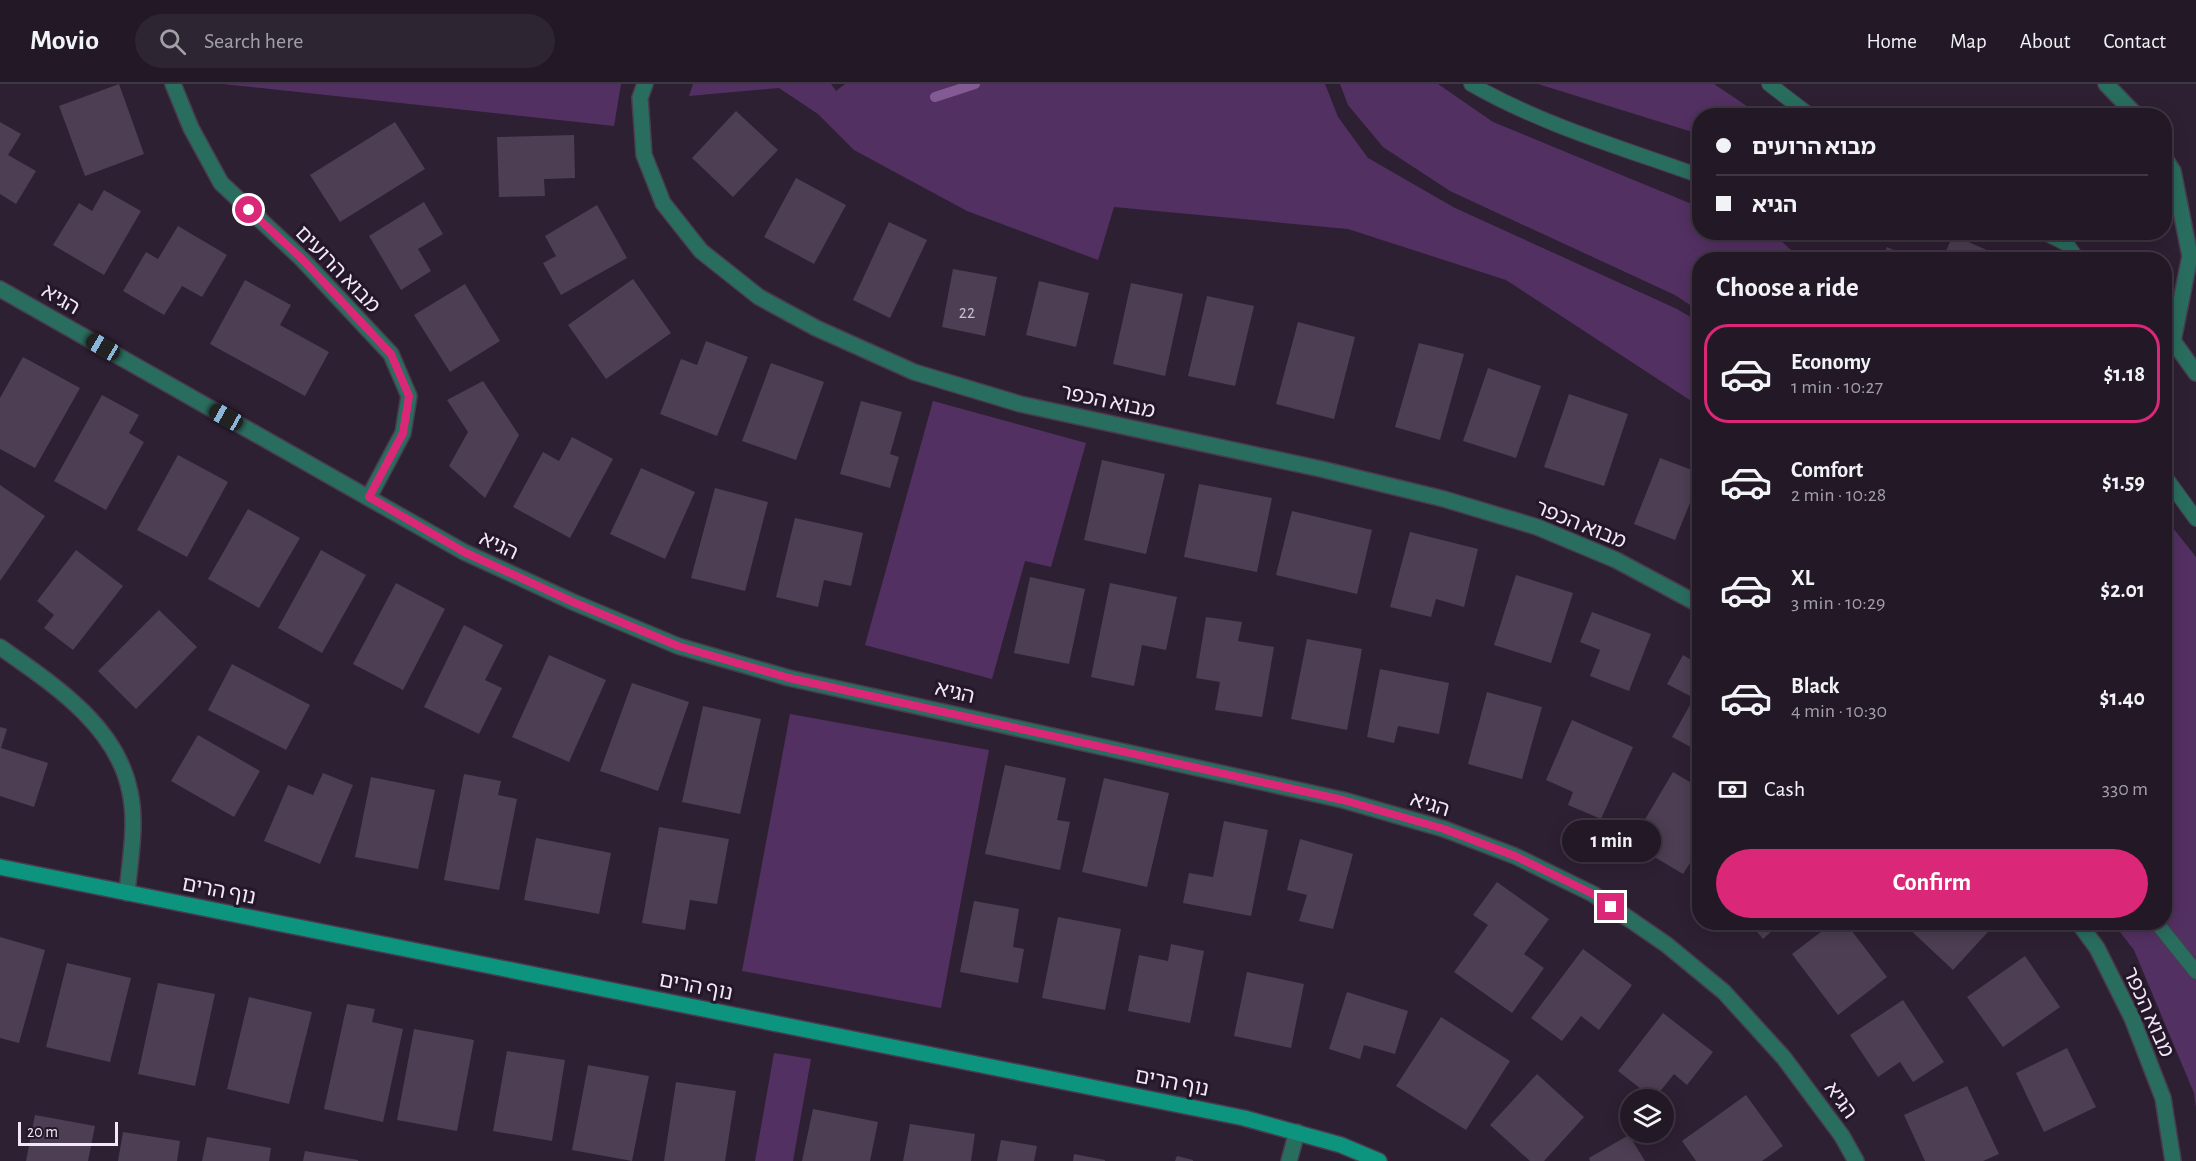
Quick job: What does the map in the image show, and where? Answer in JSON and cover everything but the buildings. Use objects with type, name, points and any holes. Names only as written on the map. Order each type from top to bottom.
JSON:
[{"type":"street","name":"מבוא הרועים","points":[[173,84],[191,128],[221,183],[302,259],[391,354],[409,396],[403,433],[369,497]]},
{"type":"street","name":"מבוא הכפר","points":[[645,84],[640,98],[644,155],[663,203],[701,251],[759,297],[816,327],[914,372],[1020,404],[1321,469],[1444,500],[1537,527],[1616,560],[1692,601]]},
{"type":"street","points":[[2106,84],[2129,108]]},
{"type":"street","points":[[2172,169],[2190,256],[2173,341],[2196,373]]},
{"type":"street","name":"הגיא","points":[[0,289],[464,552],[573,602],[678,646],[789,678],[1343,800],[1444,829],[1515,856],[1593,894],[1667,945],[1724,992],[1784,1058],[1842,1136],[1856,1161]]},
{"type":"street","points":[[0,647],[46,679],[86,713],[117,756],[130,791],[132,829],[127,893]]},
{"type":"street","name":"נוף הרים","points":[[0,867],[1244,1118],[1341,1144],[1379,1161]]},
{"type":"street","name":"מבוא הכפר","points":[[2084,930],[2097,948],[2132,1018],[2163,1098],[2173,1161]]},
{"type":"street","points":[[1289,1161],[1297,1132]]},
{"type":"lane","points":[[1471,84],[1500,100],[1558,125],[1692,173]]},
{"type":"lane","points":[[1769,84],[1800,108]]},
{"type":"lane","points":[[2059,240],[2067,244],[2072,252]]},
{"type":"lane","points":[[2172,486],[2196,519]]},
{"type":"lane","points":[[2162,930],[2196,972]]},
{"type":"shaded area","points":[[223,84],[621,84],[614,126]]},
{"type":"shaded area","points":[[693,84],[831,84],[836,91],[845,84],[1325,84],[1338,117],[1368,158],[1455,208],[1692,318],[1692,401],[1506,280],[1348,229],[1114,207],[1098,260],[967,211],[854,150],[818,114],[779,88],[689,96]]},
{"type":"shaded area","points":[[1340,84],[1438,84],[1493,122],[1692,204],[1692,240],[1780,240],[1793,252],[1692,252],[1692,306],[1675,295],[1450,191],[1383,147],[1348,105]]},
{"type":"shaded area","points":[[1538,84],[1714,84],[1750,108],[1692,108],[1692,132]]},
{"type":"shaded area","points":[[933,401],[1086,443],[1051,567],[1025,561],[992,679],[865,645]]},
{"type":"shaded area","points":[[2172,527],[2196,557],[2196,1108],[2194,1093],[2134,950],[2118,930],[2172,930]]},
{"type":"shaded area","points":[[790,714],[989,750],[941,1008],[742,971]]},
{"type":"shaded area","points":[[774,1053],[811,1059],[793,1161],[755,1161]]},
{"type":"waterway","points":[[935,97],[975,84]]},
{"type":"route","points":[[249,210],[302,259],[391,354],[409,396],[403,433],[369,497],[464,552],[573,602],[678,646],[789,678],[893,699],[1343,800],[1444,829],[1515,856],[1593,894],[1611,907]]}]
